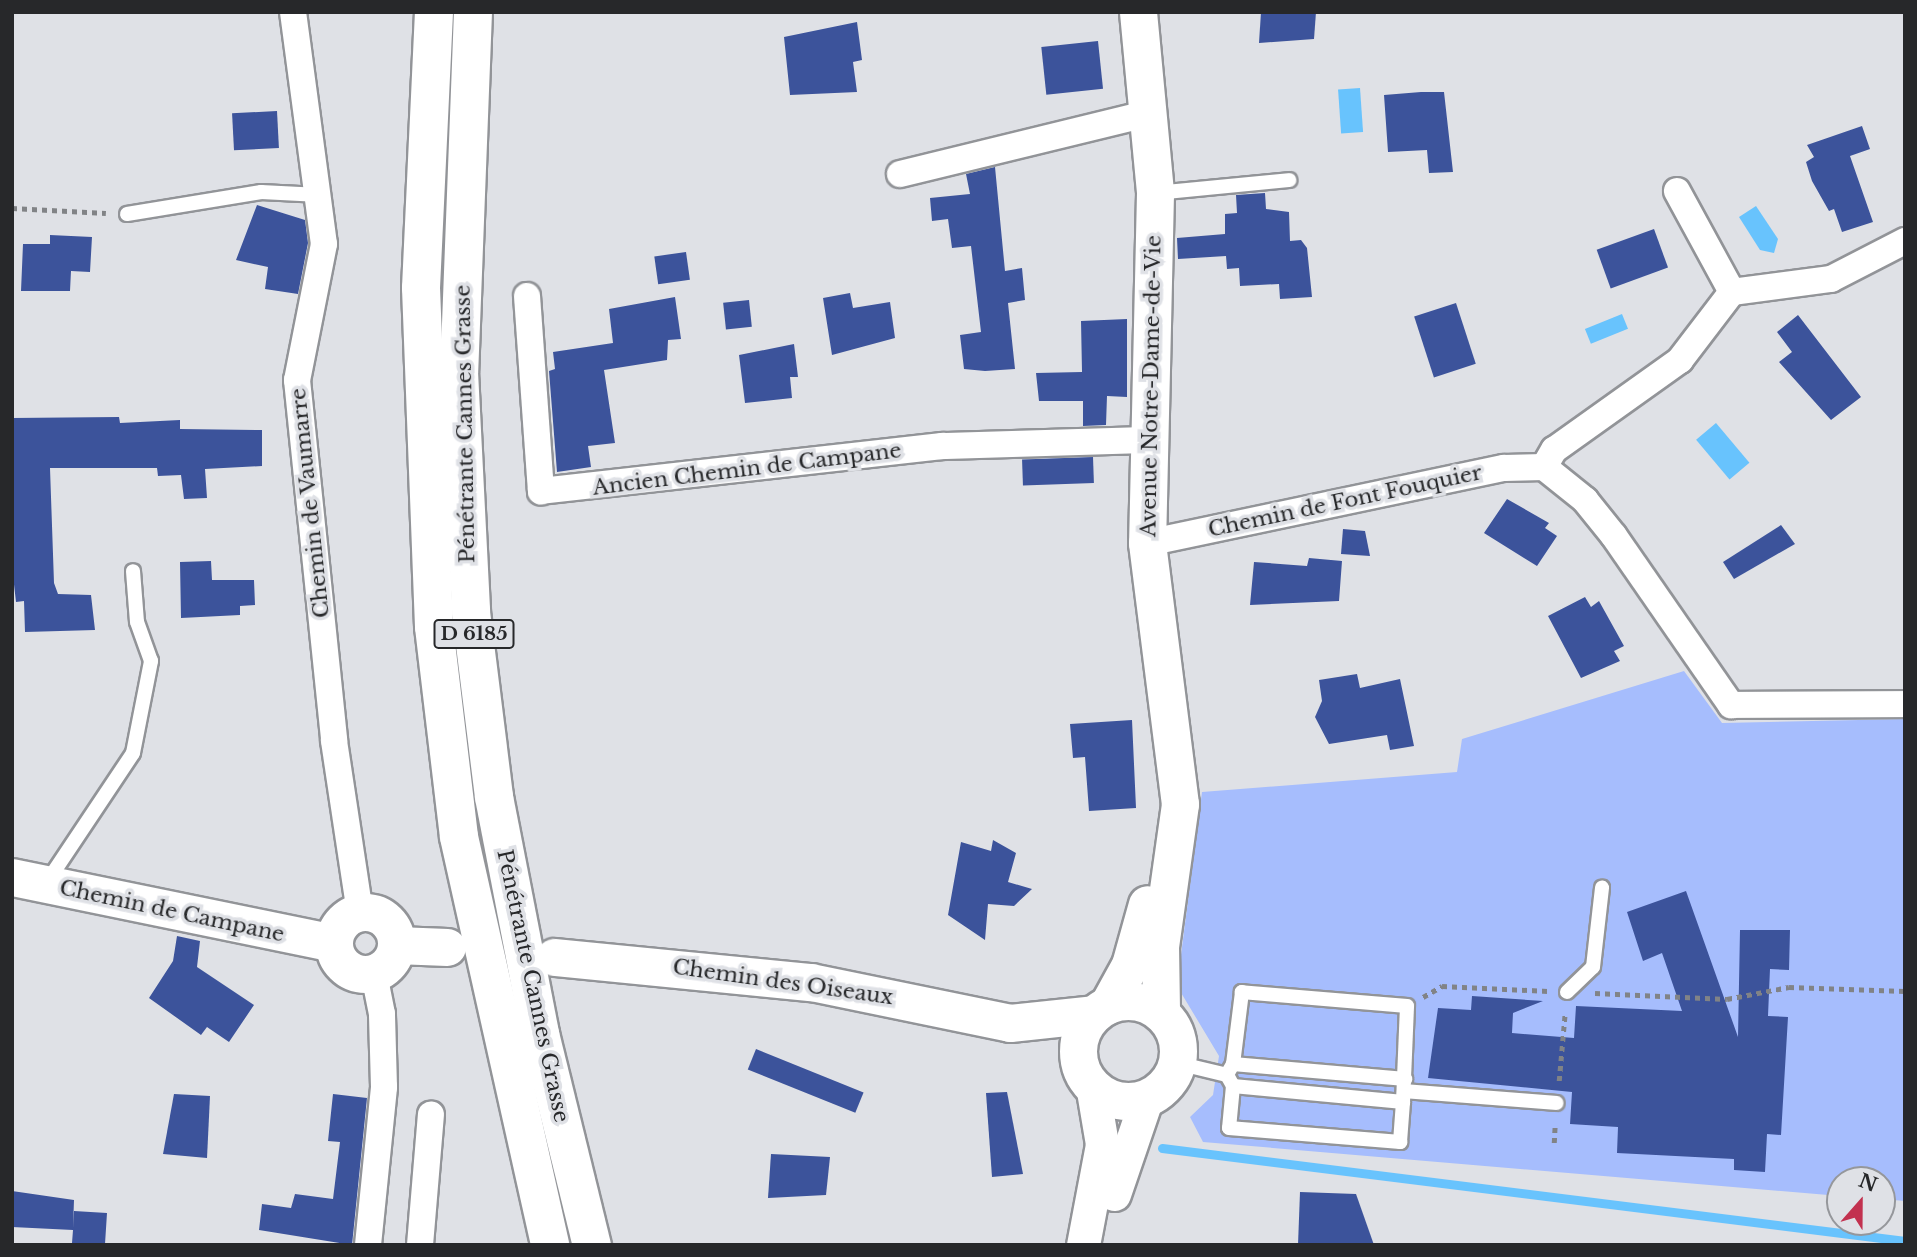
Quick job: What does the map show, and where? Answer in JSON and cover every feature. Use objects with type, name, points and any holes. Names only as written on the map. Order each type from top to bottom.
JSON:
[{"type":"highway","name":"Pénétrante Cannes Grasse","points":[[434,12],[421,288],[433,627],[459,837],[550,1245]]},
{"type":"highway","name":"Pénétrante Cannes Grasse","points":[[473,12],[459,372],[471,612],[494,797],[540,1034],[592,1245]]},
{"type":"main road","name":"Avenue Notre-Dame-de-Vie","points":[[1138,12],[1155,193],[1147,542],[1172,759],[1178,840],[1160,946],[1161,1013]]},
{"type":"main road","name":"Avenue Notre-Dame-de-Vie","points":[[1101,1010],[1140,932],[1172,759]]},
{"type":"main road","name":"Chemin de Campane","points":[[29,880],[333,943]]},
{"type":"main road","points":[[360,912],[390,924],[396,945],[389,963],[374,974],[351,972],[333,943],[341,922],[360,912]]},
{"type":"main road","points":[[396,945],[447,947]]},
{"type":"main road","name":"Chemin des Oiseaux","points":[[554,957],[799,980],[1010,1023],[1101,1010]]},
{"type":"main road","points":[[1136,1001],[1161,1013],[1176,1036],[1177,1063],[1160,1089],[1146,1097],[1117,1099],[1086,1076],[1080,1039],[1101,1010],[1136,1001]]},
{"type":"main road","name":"Chemin des Oiseaux","points":[[1010,1023],[1086,1076]]},
{"type":"street","name":"Chemin de Vaumarre","points":[[293,12],[320,195],[324,244],[297,380],[334,741],[360,912]]},
{"type":"street","points":[[900,174],[1146,114]]},
{"type":"street","points":[[1676,191],[1732,292]]},
{"type":"street","points":[[1905,241],[1832,279],[1732,292],[1680,360],[1554,450],[1544,467],[1585,500],[1614,537],[1731,705],[1905,704]]},
{"type":"street","name":"Ancien Chemin de Campane","points":[[527,296],[541,491],[942,446],[1149,440]]},
{"type":"street","name":"Chemin de Font Fouquier","points":[[1147,542],[1504,468],[1544,467]]},
{"type":"street","points":[[368,1245],[384,1087],[382,1014],[374,974]]},
{"type":"street","points":[[1083,1245],[1102,1144],[1086,1076]]},
{"type":"street","points":[[1103,1245],[1121,1163],[1146,1097]]},
{"type":"street","points":[[419,1245],[431,1114]]},
{"type":"lane","points":[[1155,193],[1289,180]]},
{"type":"lane","points":[[127,214],[261,192],[320,195]]},
{"type":"lane","points":[[29,880],[133,753],[151,661],[138,622],[133,571]]},
{"type":"lane","points":[[1567,992],[1593,967],[1602,888]]},
{"type":"lane","points":[[1242,992],[1407,1006],[1400,1142],[1229,1128],[1231,1075],[1242,992]]},
{"type":"lane","points":[[1177,1063],[1231,1075],[1557,1102]]},
{"type":"lane","points":[[1231,1075],[1404,1091]]},
{"type":"path","points":[[12,208],[127,214]]},
{"type":"path","points":[[1407,1006],[1442,986],[1727,999],[1789,987],[1905,991]]},
{"type":"path","points":[[1554,1143],[1567,992]]},
{"type":"shaded area","points":[[1360,88],[1363,132],[1341,133],[1338,90]]},
{"type":"shaded area","points":[[1756,206],[1778,239],[1774,253],[1760,250],[1739,217]]},
{"type":"shaded area","points":[[1622,314],[1628,329],[1591,344],[1585,329]]},
{"type":"shaded area","points":[[1716,423],[1749,463],[1730,480],[1696,440]]},
{"type":"shaded area","points":[[1684,671],[1722,723],[1905,719],[1905,1201],[1896,1200],[1896,1166],[1826,1166],[1826,1195],[1203,1142],[1190,1117],[1213,1095],[1219,1056],[1177,986],[1202,792],[1457,772],[1462,739]]},
{"type":"building","points":[[1261,12],[1316,12],[1314,39],[1259,43]]},
{"type":"building","points":[[857,22],[862,60],[853,62],[857,92],[790,95],[784,37]]},
{"type":"building","points":[[1098,41],[1103,89],[1046,95],[1041,47]]},
{"type":"building","points":[[1444,92],[1453,172],[1429,173],[1427,150],[1388,152],[1384,95]]},
{"type":"building","points":[[277,111],[279,148],[234,150],[232,113]]},
{"type":"building","points":[[1862,126],[1870,149],[1850,156],[1873,222],[1842,232],[1834,209],[1829,211],[1812,181],[1806,162],[1814,157],[1807,145]]},
{"type":"building","points":[[995,167],[1005,271],[1022,268],[1025,300],[1008,303],[1015,369],[964,369],[960,335],[981,332],[971,246],[952,248],[948,219],[932,221],[930,198],[970,194],[966,174]]},
{"type":"building","points":[[1265,193],[1266,209],[1289,212],[1290,241],[1301,240],[1307,248],[1312,297],[1280,299],[1279,284],[1240,286],[1239,268],[1227,269],[1226,256],[1178,259],[1177,238],[1225,234],[1225,214],[1237,213],[1236,195]]},
{"type":"building","points":[[257,205],[305,220],[308,243],[298,294],[265,289],[268,267],[236,260]]},
{"type":"building","points":[[1654,229],[1668,268],[1611,288],[1597,250]]},
{"type":"building","points":[[50,235],[92,237],[90,272],[71,271],[70,291],[21,291],[23,244],[50,244]]},
{"type":"building","points":[[686,252],[690,280],[658,284],[654,256]]},
{"type":"building","points":[[850,293],[853,308],[890,302],[895,338],[832,355],[823,298]]},
{"type":"building","points":[[675,297],[681,339],[668,340],[667,360],[604,370],[615,443],[588,446],[591,467],[557,472],[549,371],[555,369],[553,352],[613,343],[609,309]]},
{"type":"building","points":[[749,300],[752,327],[726,330],[723,303]]},
{"type":"building","points":[[1456,303],[1476,364],[1434,377],[1414,317]]},
{"type":"building","points":[[1798,315],[1861,397],[1831,420],[1779,362],[1792,352],[1777,332]]},
{"type":"building","points":[[1127,319],[1127,397],[1107,396],[1106,425],[1083,426],[1083,401],[1039,401],[1036,373],[1082,372],[1081,321]]},
{"type":"building","points":[[794,344],[798,377],[790,377],[792,398],[745,403],[739,355]]},
{"type":"building","points":[[119,417],[120,423],[180,420],[180,429],[262,430],[262,466],[205,469],[207,498],[184,499],[181,475],[158,476],[157,468],[50,468],[54,583],[58,594],[91,595],[95,630],[25,632],[24,601],[16,602],[12,567],[12,418]]},
{"type":"building","points":[[1093,457],[1094,483],[1023,485],[1022,459]]},
{"type":"building","points":[[1507,499],[1549,523],[1545,528],[1557,536],[1537,566],[1484,533]]},
{"type":"building","points":[[1781,525],[1795,544],[1734,579],[1723,562]]},
{"type":"building","points":[[1343,529],[1365,531],[1370,556],[1341,554]]},
{"type":"building","points":[[1309,558],[1342,561],[1339,601],[1250,605],[1254,562],[1307,566]]},
{"type":"building","points":[[211,561],[212,580],[254,580],[255,605],[240,606],[240,615],[181,618],[180,562]]},
{"type":"building","points":[[1585,597],[1591,607],[1599,601],[1624,646],[1614,651],[1620,661],[1581,678],[1548,616]]},
{"type":"building","points":[[1357,674],[1360,688],[1400,679],[1414,746],[1390,750],[1387,735],[1329,744],[1315,717],[1322,701],[1319,680]]},
{"type":"building","points":[[1132,720],[1136,808],[1089,811],[1085,757],[1073,758],[1070,724]]},
{"type":"building","points":[[993,840],[1016,853],[1008,882],[1032,889],[1014,906],[988,904],[985,940],[948,915],[961,842],[991,851]]},
{"type":"building","points":[[1686,891],[1738,1037],[1740,930],[1790,930],[1789,970],[1770,969],[1768,1016],[1788,1017],[1781,1135],[1767,1134],[1765,1172],[1734,1170],[1734,1159],[1617,1153],[1618,1127],[1570,1124],[1572,1092],[1428,1078],[1438,1008],[1471,1010],[1472,996],[1543,1001],[1513,1013],[1512,1033],[1574,1038],[1576,1006],[1682,1011],[1662,953],[1643,961],[1627,912]]},
{"type":"building","points":[[177,936],[200,941],[197,967],[254,1005],[229,1042],[207,1027],[201,1035],[149,998],[173,961]]},
{"type":"building","points":[[756,1049],[864,1092],[855,1113],[748,1069]]},
{"type":"building","points":[[1007,1092],[1023,1174],[992,1177],[986,1093]]},
{"type":"building","points":[[174,1094],[210,1096],[207,1158],[163,1154]]},
{"type":"building","points":[[333,1094],[367,1098],[352,1245],[259,1230],[262,1204],[291,1208],[295,1194],[333,1199],[340,1142],[328,1141]]},
{"type":"building","points":[[771,1154],[830,1157],[826,1195],[768,1198]]},
{"type":"building","points":[[12,1191],[74,1200],[73,1228],[74,1211],[107,1213],[105,1244],[72,1243],[73,1230],[12,1227]]},
{"type":"building","points":[[1300,1192],[1356,1194],[1374,1245],[1298,1245]]},
{"type":"waterway","points":[[1162,1148],[1905,1241]]}]
